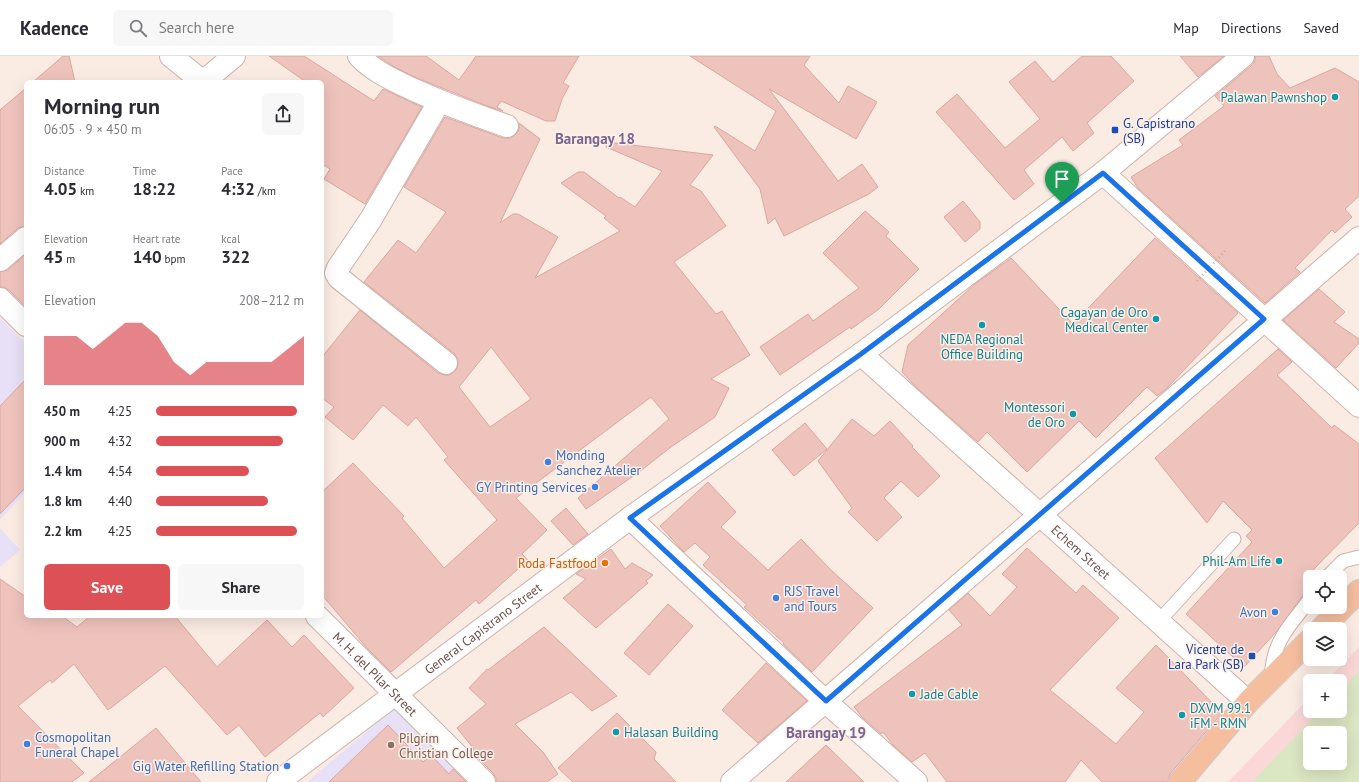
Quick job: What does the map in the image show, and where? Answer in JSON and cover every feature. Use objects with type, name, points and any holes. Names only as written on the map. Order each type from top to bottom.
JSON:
[{"type":"main road","points":[[1328,622],[1359,591]]},
{"type":"main road","points":[[1180,782],[1248,702],[1303,647]]},
{"type":"street","points":[[171,56],[201,80]]},
{"type":"street","points":[[205,80],[234,56]]},
{"type":"street","points":[[359,56],[366,63],[394,81],[439,102],[507,126]]},
{"type":"street","name":"General Capistrano Street","points":[[278,782],[630,518],[861,354],[1103,173],[1243,56]]},
{"type":"street","points":[[439,102],[371,219],[336,273],[339,278],[446,363]]},
{"type":"street","points":[[1103,173],[1359,406]]},
{"type":"street","points":[[732,782],[1359,238]]},
{"type":"street","points":[[0,260],[24,240]]},
{"type":"street","points":[[0,299],[24,323]]},
{"type":"street","name":"Echem Street","points":[[861,354],[1248,702]]},
{"type":"street","points":[[630,518],[826,701],[916,782]]},
{"type":"street","name":"M. H. del Pilar Street","points":[[319,618],[484,782]]},
{"type":"lane","points":[[1159,621],[1234,539]]},
{"type":"lane","points":[[1334,570],[1343,561],[1359,557]]},
{"type":"lane","points":[[1270,680],[1274,656],[1290,626],[1303,608]]},
{"type":"path","points":[[1197,281],[1225,251]]},
{"type":"shaded area","points":[[0,318],[24,342],[24,493],[0,520]]},
{"type":"shaded area","points":[[0,528],[20,550],[0,567]]},
{"type":"shaded area","points":[[1359,647],[1359,782],[1228,782],[1303,704],[1303,718],[1347,718],[1347,674],[1333,674],[1341,666],[1347,666],[1347,659]]},
{"type":"shaded area","name":"Pilgrim Christian College","points":[[395,708],[467,782],[307,782]]},
{"type":"green space","points":[[1359,671],[1359,782],[1252,782],[1303,729],[1303,770],[1347,770],[1347,726],[1306,726],[1313,718],[1347,718],[1347,684]]},
{"type":"building","points":[[63,56],[69,56],[75,80],[35,80]]},
{"type":"building","points":[[269,56],[304,56],[374,101],[383,89],[422,107],[365,204],[324,179],[330,169],[324,165],[324,80],[303,80]]},
{"type":"building","points":[[378,56],[426,56],[459,80],[476,56],[579,56],[563,83],[569,86],[562,99],[555,121],[546,121],[501,101],[497,107],[503,111],[487,106],[417,78],[396,68]]},
{"type":"building","points":[[690,56],[810,56],[804,65],[839,103],[848,86],[877,102],[856,139],[769,89],[838,181],[862,164],[878,187],[869,194],[784,236],[775,218],[768,224],[760,189],[714,127],[715,126],[755,151],[776,111]]},
{"type":"building","points":[[1082,56],[1111,56],[1134,81],[1087,123],[1094,133],[1073,151],[1062,137],[1024,170],[1034,184],[1014,200],[936,112],[957,94],[1005,148],[1040,119],[1009,82],[1035,61],[1053,82]]},
{"type":"building","points":[[1180,56],[1224,56],[1198,77]]},
{"type":"building","points":[[1255,56],[1269,56],[1277,74],[1290,88],[1335,68],[1359,82],[1359,196],[1345,209],[1352,217],[1335,233],[1332,230],[1295,268],[1300,272],[1265,303],[1138,188],[1131,177],[1183,145],[1179,140],[1224,106],[1215,96],[1251,66],[1255,61]]},
{"type":"building","points":[[24,90],[24,226],[18,228],[0,244],[0,110]]},
{"type":"building","points":[[445,117],[503,138],[510,138],[515,135],[519,130],[519,123],[540,139],[500,223],[513,214],[518,214],[558,237],[535,278],[620,231],[604,218],[606,216],[561,183],[578,172],[584,172],[619,198],[620,197],[635,207],[662,171],[606,147],[607,142],[713,155],[690,185],[701,191],[726,226],[674,262],[716,314],[722,311],[750,355],[711,379],[729,388],[715,417],[586,509],[578,498],[669,419],[651,397],[516,498],[547,530],[522,554],[528,560],[479,604],[476,600],[391,672],[367,648],[324,597],[324,490],[353,463],[404,516],[402,518],[444,568],[497,520],[444,460],[448,457],[416,417],[408,426],[383,405],[353,440],[325,417],[334,407],[324,400],[324,355],[360,310],[438,373],[450,375],[456,370],[458,359],[454,353],[364,282],[398,240],[416,253],[446,212],[404,187]],"holes":[[[491,347],[531,399],[490,427],[459,387]]]},
{"type":"building","points":[[963,201],[980,222],[980,229],[965,242],[944,217]]},
{"type":"building","points":[[865,211],[889,232],[886,236],[919,269],[879,309],[780,375],[760,347],[808,314],[813,321],[859,288],[823,253]]},
{"type":"building","points":[[1155,238],[1238,313],[1167,388],[1157,396],[1147,387],[1096,438],[1079,421],[1027,472],[987,432],[978,442],[919,390],[902,372],[908,345],[975,284],[1011,258],[1073,324]]},
{"type":"building","points":[[24,256],[24,305],[9,290],[4,287],[0,287],[0,272],[8,270]]},
{"type":"building","points":[[1319,289],[1345,312],[1334,322],[1359,339],[1359,343],[1336,368],[1283,320]]},
{"type":"building","points":[[1278,349],[1292,362],[1277,375],[1332,428],[1334,425],[1359,444],[1359,523],[1313,570],[1303,570],[1303,595],[1277,631],[1244,667],[1186,614],[1252,542],[1246,536],[1252,530],[1223,501],[1207,523],[1155,458]]},
{"type":"building","points":[[24,381],[24,489],[0,514],[0,406]]},
{"type":"building","points":[[852,419],[874,436],[890,421],[913,446],[912,447],[940,476],[918,497],[901,481],[884,498],[902,517],[877,541],[848,512],[852,508],[818,461]]},
{"type":"building","points":[[805,423],[827,449],[794,476],[772,450]]},
{"type":"building","points":[[708,482],[736,512],[721,527],[768,570],[801,539],[831,570],[873,608],[812,672],[783,644],[784,643],[744,607],[747,605],[703,565],[710,557],[695,543],[684,552],[660,526]]},
{"type":"building","points":[[566,508],[588,534],[573,545],[551,521]]},
{"type":"building","points":[[1027,548],[1076,593],[1083,585],[1119,618],[1050,690],[1116,744],[1144,712],[1116,688],[1156,645],[1222,713],[1170,774],[1168,782],[1102,782],[1081,760],[1065,782],[947,782],[925,753],[912,762],[893,745],[883,732],[881,734],[862,717],[854,707],[962,625],[949,610],[968,593],[990,616],[1017,587],[1002,574]]},
{"type":"building","points":[[611,549],[625,569],[632,563],[653,575],[646,581],[648,583],[596,628],[563,598],[586,579],[576,574]]},
{"type":"building","points":[[0,579],[24,596],[24,618],[65,618],[77,627],[88,618],[177,618],[217,667],[267,620],[292,647],[304,635],[354,688],[323,717],[320,713],[265,757],[239,725],[227,735],[165,666],[108,710],[74,664],[52,683],[50,680],[18,706],[84,773],[72,782],[0,782]]},
{"type":"building","points":[[668,604],[693,626],[649,675],[624,653]]},
{"type":"building","points":[[544,627],[617,696],[592,711],[571,692],[515,724],[543,752],[558,774],[547,782],[496,782],[496,778],[493,773],[472,752],[474,749],[457,728],[486,704],[469,688],[487,669],[488,670]]},
{"type":"building","points":[[766,663],[807,701],[758,743],[722,710]]},
{"type":"building","name":"Halasan Building","points":[[617,713],[656,752],[654,759],[676,782],[573,782],[558,768]]},
{"type":"building","name":"Pilgrim Christian College","points":[[388,725],[423,762],[431,755],[449,774],[453,769],[466,782],[329,782]]},
{"type":"building","points":[[156,728],[201,782],[89,782]]},
{"type":"building","points":[[826,745],[864,782],[786,782]]},
{"type":"place","name":"Palawan Pawnshop","points":[[1335,97]]},
{"type":"place","name":"G. Capistrano (SB)","points":[[1115,130]]},
{"type":"place","name":"Cagayan de Oro Medical Center","points":[[1156,319]]},
{"type":"place","name":"NEDA Regional Office Building","points":[[982,325]]},
{"type":"place","name":"Montessori de Oro","points":[[1073,414]]},
{"type":"place","name":"Monding Sanchez Atelier","points":[[548,462]]},
{"type":"place","name":"GY Printing Services","points":[[595,487]]},
{"type":"place","name":"Phil-Am Life","points":[[1279,561]]},
{"type":"place","name":"Roda Fastfood","points":[[605,563]]},
{"type":"place","name":"RJS Travel and Tours","points":[[776,598]]},
{"type":"place","name":"Avon","points":[[1275,612]]},
{"type":"place","name":"Vicente de Lara Park (SB)","points":[[1252,656]]},
{"type":"place","name":"Jade Cable","points":[[912,694]]},
{"type":"place","name":"DXVM 99.1 iFM - RMN","points":[[1182,715]]},
{"type":"place","name":"Halasan Building","points":[[616,732]]},
{"type":"place","name":"Cosmopolitan Funeral Chapel","points":[[27,744]]},
{"type":"place","name":"Pilgrim Christian College","points":[[391,745]]},
{"type":"place","name":"Gig Water Refilling Station","points":[[287,766]]},
{"type":"district","name":"Barangay 18","points":[[595,138]]},
{"type":"district","name":"Barangay 19","points":[[826,732]]},
{"type":"route","points":[[1103,173],[1264,319],[826,701],[630,518],[861,354],[1062,203],[1103,173]]}]
